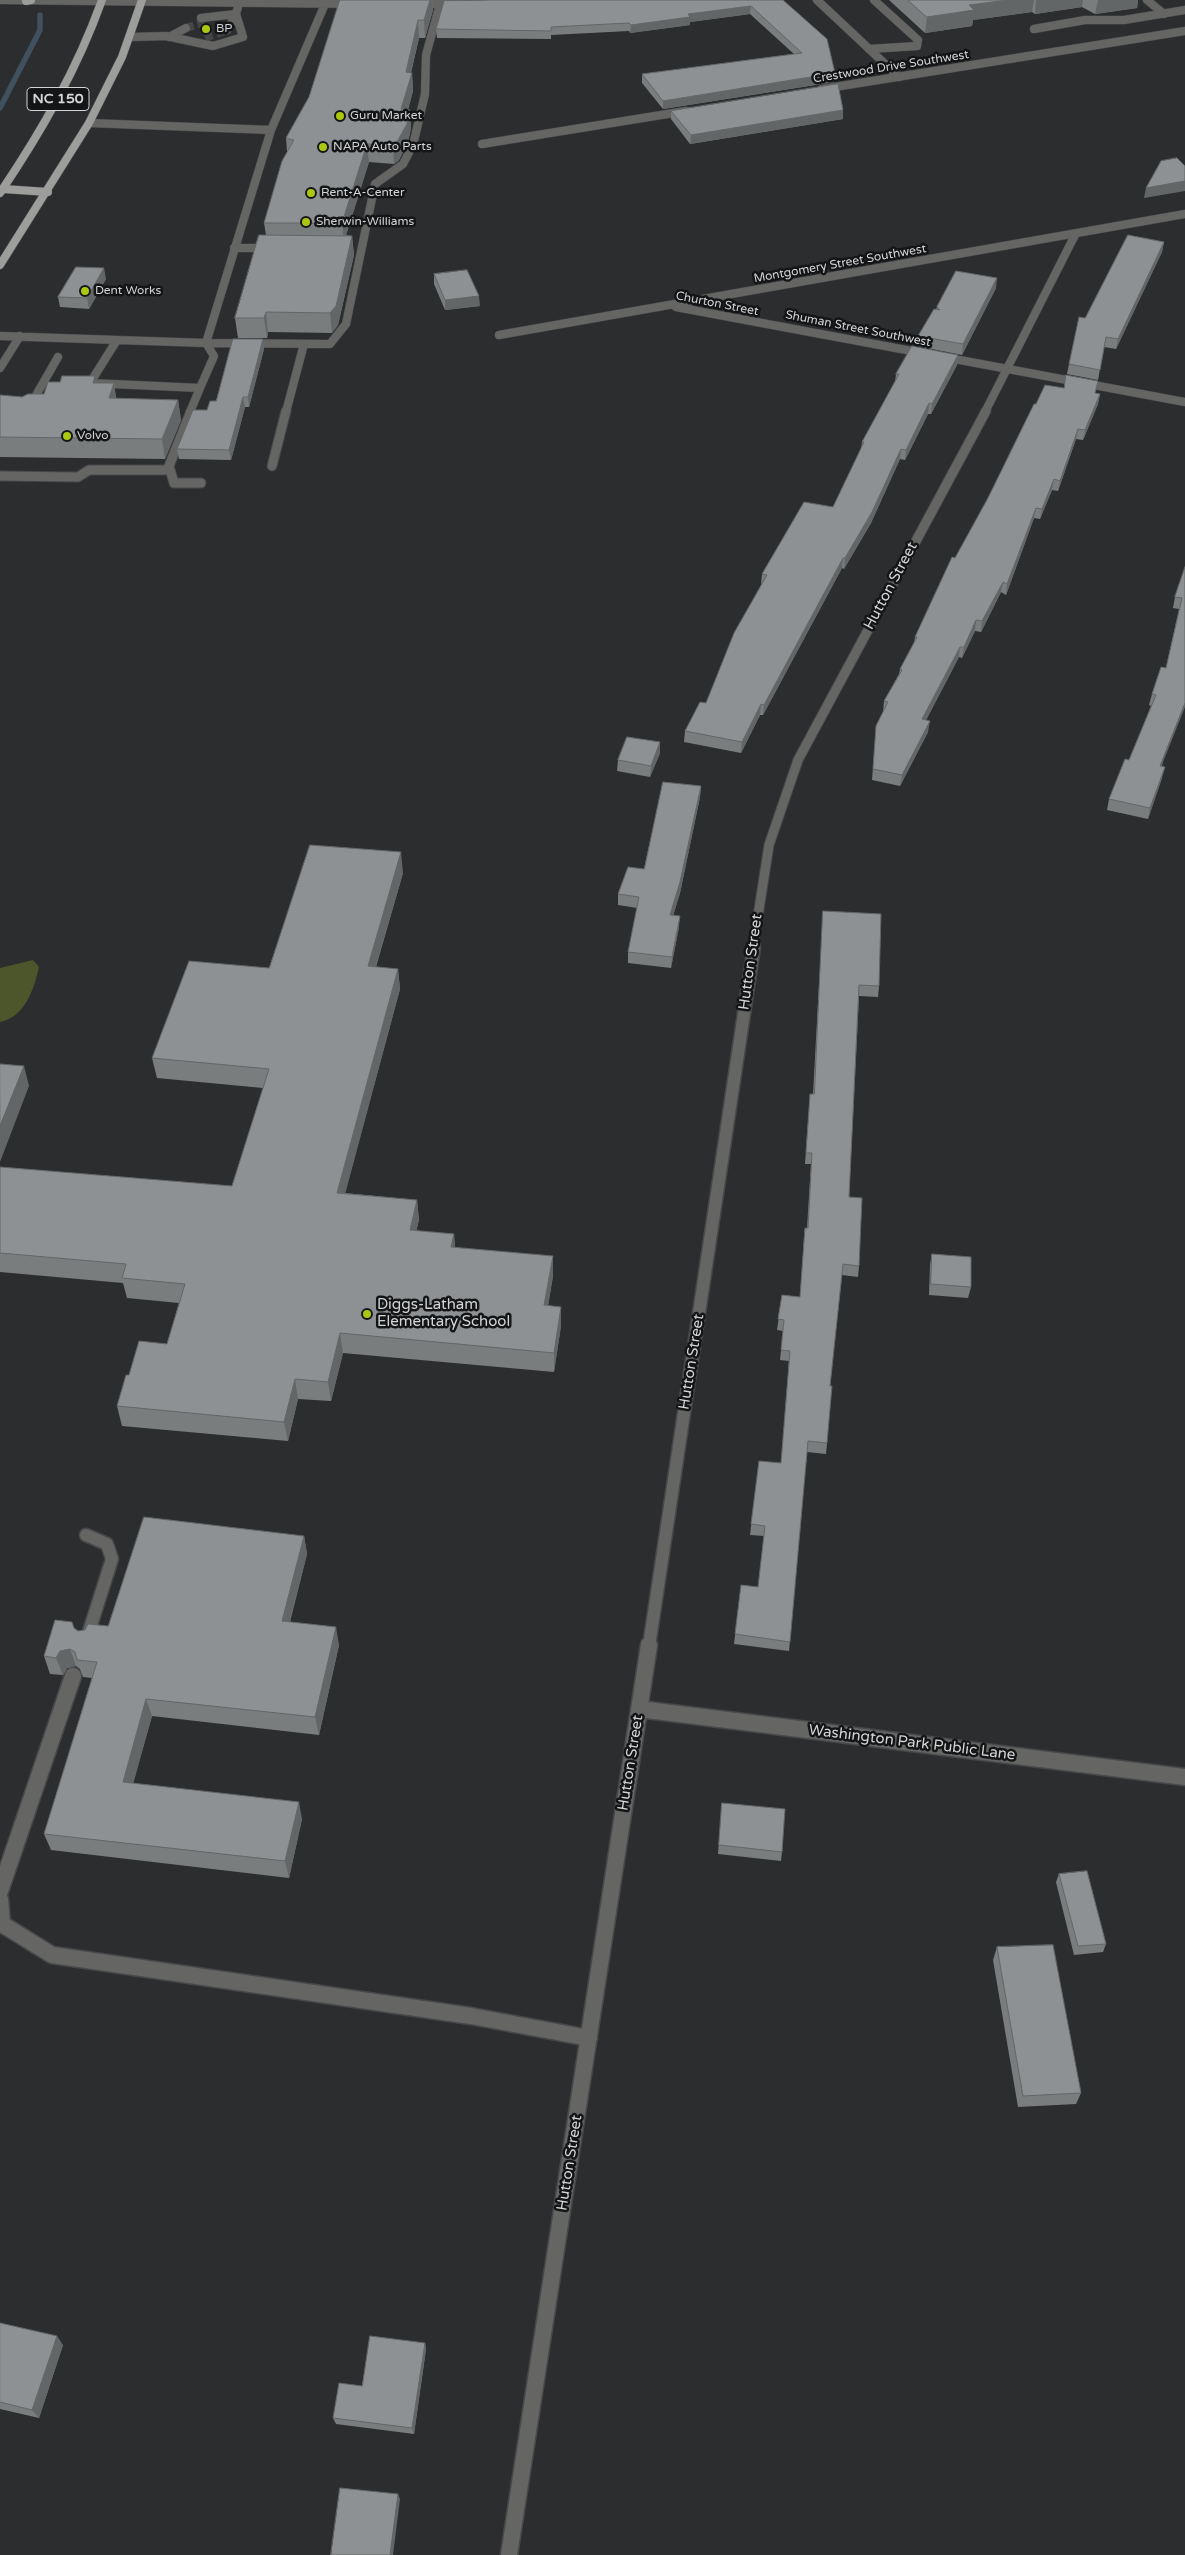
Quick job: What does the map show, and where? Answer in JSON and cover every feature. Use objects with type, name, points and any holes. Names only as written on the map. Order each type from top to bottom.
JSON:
[{"type":"main road","name":"NC 150","points":[[1,191],[33,143],[70,76],[102,1]]},
{"type":"main road","name":"NC 150","points":[[0,265],[48,192],[89,123],[130,36],[142,1]]},
{"type":"main road","points":[[1,191],[48,192]]},
{"type":"street","points":[[0,0],[359,4]]},
{"type":"street","points":[[817,0],[899,77]]},
{"type":"street","points":[[869,49],[908,48],[916,46],[918,40],[874,0]]},
{"type":"street","points":[[1147,0],[1164,14]]},
{"type":"street","points":[[227,30],[236,14],[239,3]]},
{"type":"street","points":[[201,483],[174,483],[169,466],[214,356],[206,343],[271,130],[325,4]]},
{"type":"street","points":[[412,4],[468,4]]},
{"type":"street","points":[[0,336],[206,343],[330,344],[346,324],[375,184],[403,164],[418,132],[425,94],[426,55],[440,4]]},
{"type":"street","points":[[1034,29],[1085,20],[1115,21],[1185,10]]},
{"type":"street","points":[[130,36],[169,37],[208,47],[221,46],[243,37],[236,14]]},
{"type":"street","points":[[205,19],[236,14]]},
{"type":"street","points":[[169,37],[183,27]]},
{"type":"street","name":"Crestwood Drive Southwest","points":[[812,91],[1185,31]]},
{"type":"street","points":[[190,43],[205,38]]},
{"type":"street","points":[[482,144],[695,110]]},
{"type":"street","points":[[89,123],[271,130]]},
{"type":"street","name":"Montgomery Street Southwest","points":[[499,335],[1075,235],[1185,214]]},
{"type":"street","name":"Hutton Street","points":[[509,2555],[769,845],[798,760],[1008,370],[1075,235]]},
{"type":"street","points":[[234,248],[284,248]]},
{"type":"street","points":[[353,248],[362,248]]},
{"type":"street","name":"Churton Street","points":[[668,306],[762,324]]},
{"type":"street","name":"Shuman Street Southwest","points":[[762,324],[1185,402]]},
{"type":"street","points":[[0,368],[20,336]]},
{"type":"street","points":[[117,340],[90,383],[200,388]]},
{"type":"street","points":[[272,466],[304,344]]},
{"type":"street","points":[[0,409],[26,411],[58,357]]},
{"type":"street","points":[[0,476],[78,477],[89,470],[170,470]]},
{"type":"street","points":[[86,1535],[107,1544],[112,1559],[86,1641]]},
{"type":"street","points":[[0,1892],[73,1676]]},
{"type":"street","name":"Washington Park Public Lane","points":[[639,1708],[1185,1777]]},
{"type":"street","points":[[0,1899],[2,1924],[52,1955],[471,2016],[589,2038]]},
{"type":"green space","points":[[33,960],[39,967],[27,1001],[16,1014],[0,1022],[0,968]]},
{"type":"building","points":[[340,0],[430,0],[424,20],[418,20],[406,72],[412,73],[401,109],[410,110],[407,124],[397,142],[393,145],[367,144],[342,223],[264,223],[282,161],[294,140],[286,138],[309,97]]},
{"type":"building","points":[[783,0],[827,39],[835,73],[663,101],[642,74],[802,53],[751,6],[688,14],[690,17],[631,25],[629,23],[551,27],[551,31],[436,29],[444,1]]},
{"type":"building","points":[[908,0],[1008,0],[969,5],[974,10],[927,17]]},
{"type":"building","points":[[838,84],[843,110],[691,135],[671,111]]},
{"type":"building","points":[[1177,158],[1185,166],[1185,181],[1146,188],[1161,161]]},
{"type":"building","points":[[259,235],[352,236],[336,306],[330,313],[266,312],[264,318],[235,318]]},
{"type":"building","points":[[1128,235],[1164,242],[1118,339],[1106,337],[1100,370],[1069,364],[1079,317],[1085,318]]},
{"type":"building","points":[[76,267],[104,268],[87,298],[58,297]]},
{"type":"building","points":[[467,270],[479,296],[445,300],[434,274]]},
{"type":"building","points":[[956,271],[997,278],[963,344],[918,336],[934,309],[940,310],[937,307]]},
{"type":"building","points":[[233,339],[263,339],[248,397],[243,397],[229,450],[177,449],[193,410],[207,410],[210,401],[216,401]]},
{"type":"building","points":[[912,346],[958,355],[932,404],[929,403],[906,450],[901,449],[872,512],[845,558],[843,558],[764,705],[761,704],[742,742],[685,731],[700,702],[706,703],[734,633],[767,575],[762,574],[804,502],[833,507],[864,442],[862,442]]},
{"type":"building","points":[[1066,375],[1098,381],[1095,393],[1100,394],[1085,430],[1078,429],[1060,481],[1054,479],[1042,509],[1036,508],[1007,584],[1003,582],[982,621],[976,620],[964,647],[960,647],[922,719],[930,721],[902,775],[873,769],[876,726],[888,702],[884,701],[902,670],[900,669],[917,637],[915,637],[952,557],[955,558],[988,498],[1045,385],[1064,388]]},
{"type":"building","points":[[62,376],[95,376],[93,383],[114,383],[109,398],[178,400],[162,439],[0,437],[0,395],[22,397],[28,394],[44,394],[48,382],[60,382]]},
{"type":"building","points":[[1185,567],[1185,703],[1160,766],[1165,767],[1150,808],[1109,799],[1125,759],[1129,760],[1156,695],[1152,694],[1161,667],[1166,668],[1182,598],[1175,597]]},
{"type":"building","points":[[627,737],[660,742],[651,766],[618,760]]},
{"type":"building","points":[[663,782],[701,786],[680,882],[670,915],[680,916],[672,957],[628,952],[639,897],[618,894],[628,867],[644,869]]},
{"type":"building","points":[[310,845],[401,852],[368,966],[398,969],[337,1193],[417,1200],[410,1230],[454,1234],[451,1247],[553,1256],[544,1305],[561,1307],[554,1353],[340,1333],[328,1382],[295,1379],[284,1422],[117,1406],[139,1341],[167,1344],[185,1284],[122,1278],[126,1264],[0,1253],[0,1167],[232,1186],[269,1069],[152,1058],[189,961],[269,968]]},
{"type":"building","points":[[823,911],[881,914],[879,986],[859,985],[849,1197],[862,1198],[859,1266],[843,1264],[830,1386],[832,1386],[827,1443],[808,1441],[790,1642],[735,1634],[741,1585],[758,1587],[765,1526],[751,1524],[759,1461],[781,1463],[790,1351],[781,1350],[784,1320],[778,1319],[782,1295],[800,1297],[805,1228],[808,1228],[812,1153],[806,1153],[810,1094],[814,1094]]},
{"type":"building","points":[[0,1064],[24,1066],[0,1126]]},
{"type":"building","points":[[932,1254],[971,1257],[971,1287],[931,1284]]},
{"type":"building","points":[[144,1517],[304,1536],[282,1621],[336,1627],[315,1717],[146,1699],[123,1782],[299,1802],[285,1861],[44,1834],[97,1662],[77,1660],[75,1652],[70,1649],[60,1651],[56,1658],[44,1656],[55,1620],[72,1622],[74,1628],[78,1631],[85,1630],[88,1624],[108,1626]]},
{"type":"building","points":[[722,1803],[785,1809],[782,1852],[719,1845]]},
{"type":"building","points":[[1087,1871],[1106,1944],[1078,1946],[1059,1874]]},
{"type":"building","points":[[1053,1945],[1081,2093],[1023,2096],[997,1947]]},
{"type":"building","points":[[0,2323],[57,2336],[32,2410],[0,2402]]},
{"type":"building","points":[[370,2336],[425,2343],[412,2428],[333,2418],[339,2383],[362,2386]]},
{"type":"building","points":[[340,2488],[398,2494],[390,2555],[331,2555]]},
{"type":"waterway","points":[[0,108],[40,30],[40,15]]},
{"type":"tunnel","points":[[186,28],[208,21]]},
{"type":"tunnel","points":[[205,38],[227,30]]},
{"type":"place","name":"BP","points":[[206,29]]},
{"type":"place","name":"Guru Market","points":[[340,116]]},
{"type":"place","name":"NAPA Auto Parts","points":[[323,147]]},
{"type":"place","name":"Rent-A-Center","points":[[311,193]]},
{"type":"place","name":"Sherwin-Williams","points":[[306,222]]},
{"type":"place","name":"Dent Works","points":[[85,291]]},
{"type":"place","name":"Volvo","points":[[67,436]]},
{"type":"place","name":"Diggs-Latham Elementary School","points":[[367,1314]]}]
